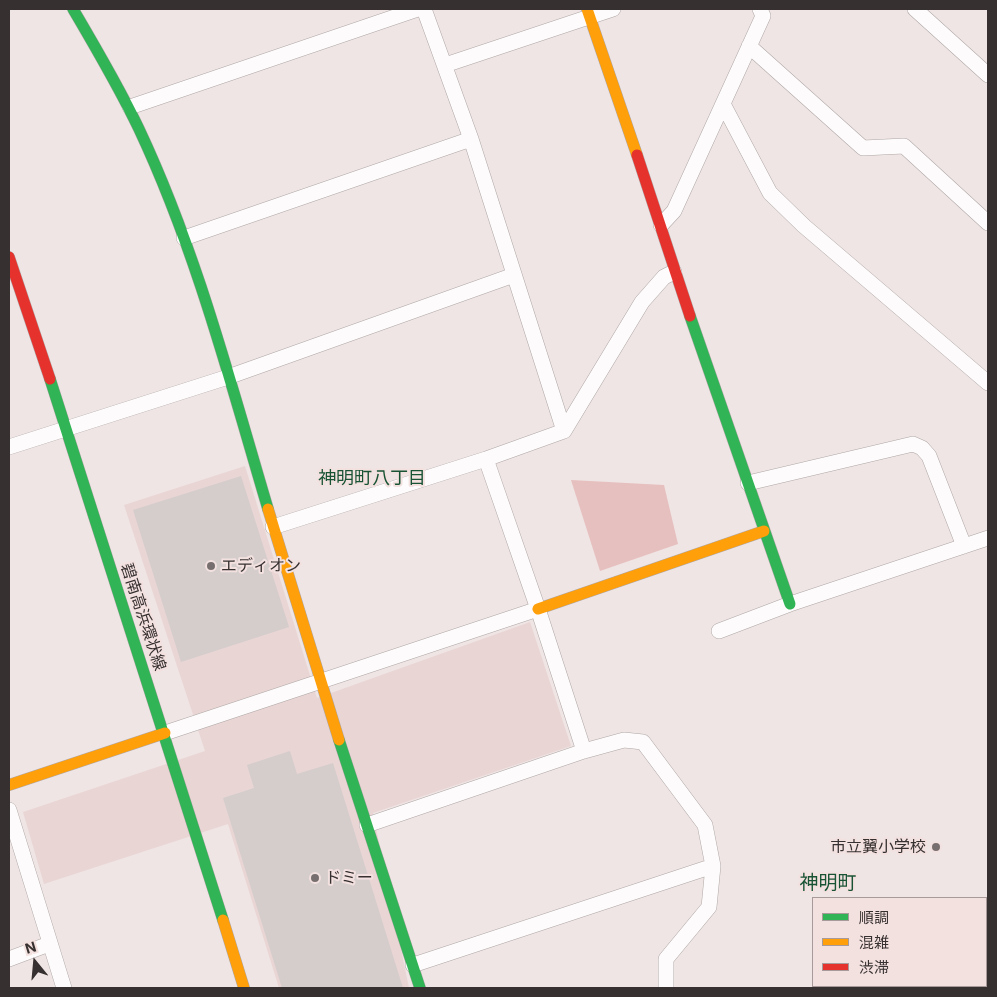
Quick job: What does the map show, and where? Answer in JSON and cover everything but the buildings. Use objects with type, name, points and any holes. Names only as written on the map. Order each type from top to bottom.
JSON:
[{"type":"street","points":[[73,9],[92,38],[130,107],[184,238],[320,682],[420,988]]},
{"type":"street","points":[[130,107],[418,9]]},
{"type":"street","points":[[424,9],[471,139],[564,431]]},
{"type":"street","points":[[445,65],[588,12],[613,9]]},
{"type":"street","points":[[661,225],[674,211],[763,16],[760,9]]},
{"type":"street","points":[[915,9],[988,75]]},
{"type":"street","points":[[588,12],[661,225],[674,272],[790,604]]},
{"type":"street","points":[[749,46],[863,148],[904,146],[988,223]]},
{"type":"street","points":[[723,104],[770,193],[804,226],[988,383]]},
{"type":"street","points":[[184,238],[471,139]]},
{"type":"street","name":"碧南高浜環状線","points":[[9,257],[21,289],[64,428],[164,733],[244,988]]},
{"type":"street","points":[[273,526],[564,431],[642,302],[664,277],[674,272]]},
{"type":"street","points":[[9,447],[228,377],[514,275]]},
{"type":"street","points":[[748,483],[914,444],[922,448],[929,456],[964,546]]},
{"type":"street","points":[[486,458],[584,751]]},
{"type":"street","points":[[9,785],[764,532]]},
{"type":"street","points":[[719,631],[790,604],[988,538]]},
{"type":"street","points":[[367,826],[584,751],[624,740],[644,742],[705,825],[713,866],[709,906],[666,959],[666,988]]},
{"type":"street","points":[[9,810],[64,988]]},
{"type":"street","points":[[413,965],[713,866]]},
{"type":"street","points":[[9,959],[49,944]]},
{"type":"shaded area","points":[[245,466],[317,698],[530,622],[571,746],[373,813],[409,988],[279,988],[228,824],[44,884],[23,812],[205,751],[124,505]]},
{"type":"shaded area","points":[[571,480],[664,485],[678,544],[600,571]]},
{"type":"traffic: fast","points":[[73,9],[139,129],[178,221],[211,316],[268,509]]},
{"type":"traffic: fast","points":[[690,316],[790,604]]},
{"type":"traffic: fast","points":[[50,379],[223,920]]},
{"type":"traffic: fast","points":[[339,740],[420,988]]},
{"type":"traffic: slow","points":[[587,9],[637,155]]},
{"type":"traffic: slow","points":[[268,509],[339,740]]},
{"type":"traffic: slow","points":[[538,609],[764,531]]},
{"type":"traffic: slow","points":[[9,785],[165,733]]},
{"type":"traffic: slow","points":[[223,920],[244,988]]},
{"type":"traffic: jam","points":[[637,155],[690,316]]},
{"type":"traffic: jam","points":[[9,257],[50,379]]},
{"type":"place","name":"エディオン","points":[[211,566]]},
{"type":"place","name":"市立翼小学校","points":[[936,847]]},
{"type":"place","name":"ドミー","points":[[315,878]]},
{"type":"district","name":"神明町八丁目","points":[[372,479]]},
{"type":"district","name":"神明町","points":[[828,883]]}]
